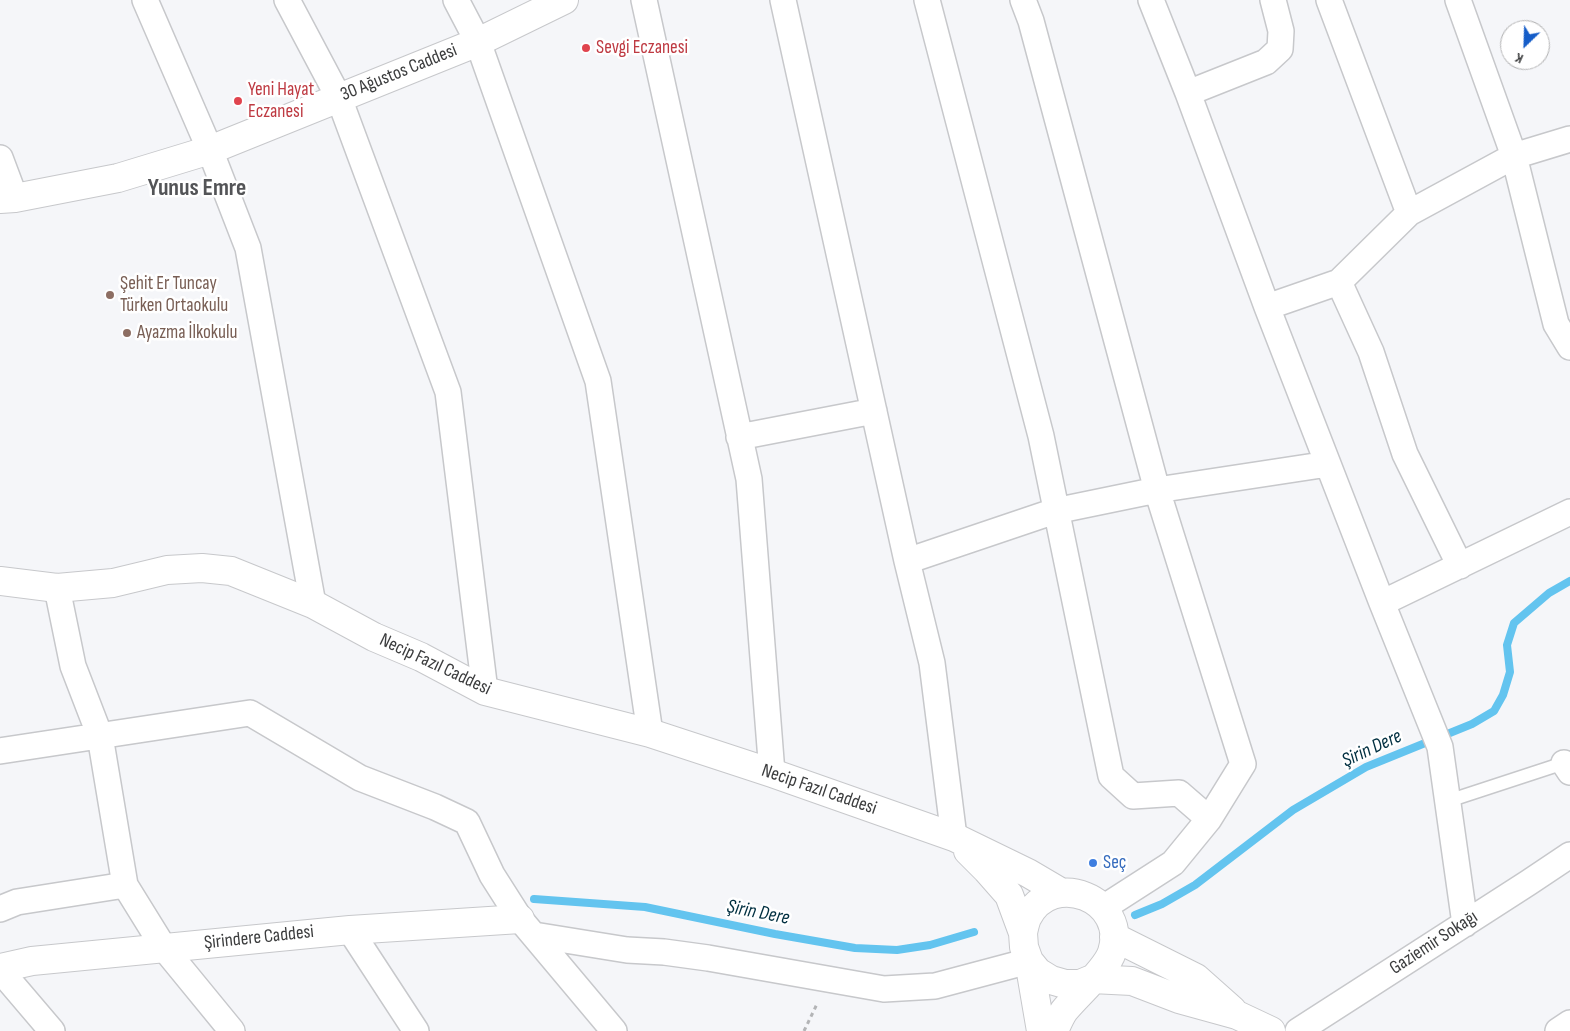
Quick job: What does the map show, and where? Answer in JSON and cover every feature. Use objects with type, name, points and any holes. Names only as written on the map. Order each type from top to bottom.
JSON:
[{"type":"main road","name":"30 Ağustos Caddesi","points":[[8,198],[118,178],[210,150],[478,42],[564,0]]},
{"type":"main road","name":"Necip Fazıl Caddesi","points":[[0,581],[57,588],[114,582],[167,570],[202,568],[231,571],[313,604],[485,691],[650,733],[772,772],[954,837],[1028,873],[1062,893]]},
{"type":"main road","points":[[954,837],[1009,895],[1023,933],[1024,947],[1029,961],[1041,1031]]},
{"type":"main road","points":[[1023,933],[1027,919],[1036,906],[1047,897],[1062,893],[1077,893],[1092,898],[1104,908],[1112,922],[1114,936],[1112,952],[1105,966],[1063,1012],[1054,1031]]},
{"type":"main road","name":"Şirindere Caddesi","points":[[0,969],[32,961],[350,930],[527,927]]},
{"type":"main road","points":[[1114,936],[1196,978],[1235,1023]]},
{"type":"main road","points":[[1029,961],[1038,972],[1051,980],[1065,984],[1080,984],[1092,979],[1132,981],[1235,1023],[1271,1031]]},
{"type":"street","points":[[145,0],[210,150],[248,248],[313,604]]},
{"type":"street","points":[[287,0],[339,98],[448,392],[485,691]]},
{"type":"street","points":[[456,0],[478,42],[598,381],[650,733]]},
{"type":"street","points":[[644,0],[749,479],[772,772]]},
{"type":"street","points":[[783,0],[907,561],[932,663],[954,837]]},
{"type":"street","points":[[927,0],[1041,436],[1111,776],[1133,796],[1178,793],[1209,819]]},
{"type":"street","points":[[1023,0],[1033,30],[1158,490],[1243,764],[1209,819],[1173,863],[1104,908]]},
{"type":"street","points":[[1151,0],[1188,92],[1267,307],[1440,747],[1465,924]]},
{"type":"street","points":[[1188,92],[1266,62],[1280,49],[1281,31],[1273,0]]},
{"type":"street","points":[[1329,0],[1409,213]]},
{"type":"street","points":[[1458,0],[1514,156],[1556,324],[1570,347]]},
{"type":"street","points":[[1267,307],[1339,282],[1409,213],[1514,156],[1570,140]]},
{"type":"street","points":[[0,158],[8,198]]},
{"type":"street","points":[[1339,282],[1371,352],[1405,454],[1460,566]]},
{"type":"street","points":[[739,437],[874,411]]},
{"type":"street","points":[[907,561],[1056,511],[1158,490],[1328,464]]},
{"type":"street","points":[[1382,603],[1570,512]]},
{"type":"street","points":[[57,588],[73,666],[100,736],[125,885],[164,948],[232,1031]]},
{"type":"street","points":[[0,751],[250,713],[360,778],[435,807],[467,822],[492,875],[527,927],[614,1031]]},
{"type":"street","name":"Gaziemir Sokağı","points":[[1298,1031],[1570,855]]},
{"type":"street","points":[[0,909],[17,902],[125,885]]},
{"type":"street","points":[[527,927],[627,950],[664,952],[708,958],[884,989],[934,986],[1029,961]]},
{"type":"street","points":[[350,930],[416,1031]]},
{"type":"street","points":[[0,969],[52,1031]]},
{"type":"street","points":[[1558,1031],[1570,1023]]},
{"type":"lane","points":[[1448,801],[1567,768]]},
{"type":"waterway","name":"Şirin Dere","points":[[1135,915],[1162,904],[1195,885],[1293,810],[1366,767],[1472,724],[1494,711],[1503,695],[1510,672],[1507,645],[1514,623],[1549,593],[1570,581]]},
{"type":"waterway","name":"Şirin Dere","points":[[534,899],[645,907],[775,934],[855,948],[897,950],[930,945],[974,932]]},
{"type":"place","name":"Sevgi Eczanesi","points":[[586,48]]},
{"type":"place","name":"Yeni Hayat Eczanesi","points":[[238,101]]},
{"type":"place","name":"Şehit Er Tuncay Türken Ortaokulu","points":[[110,295]]},
{"type":"place","name":"Ayazma İlkokulu","points":[[127,333]]},
{"type":"place","name":"Seç","points":[[1093,863]]},
{"type":"district","name":"Yunus Emre","points":[[197,189]]}]
